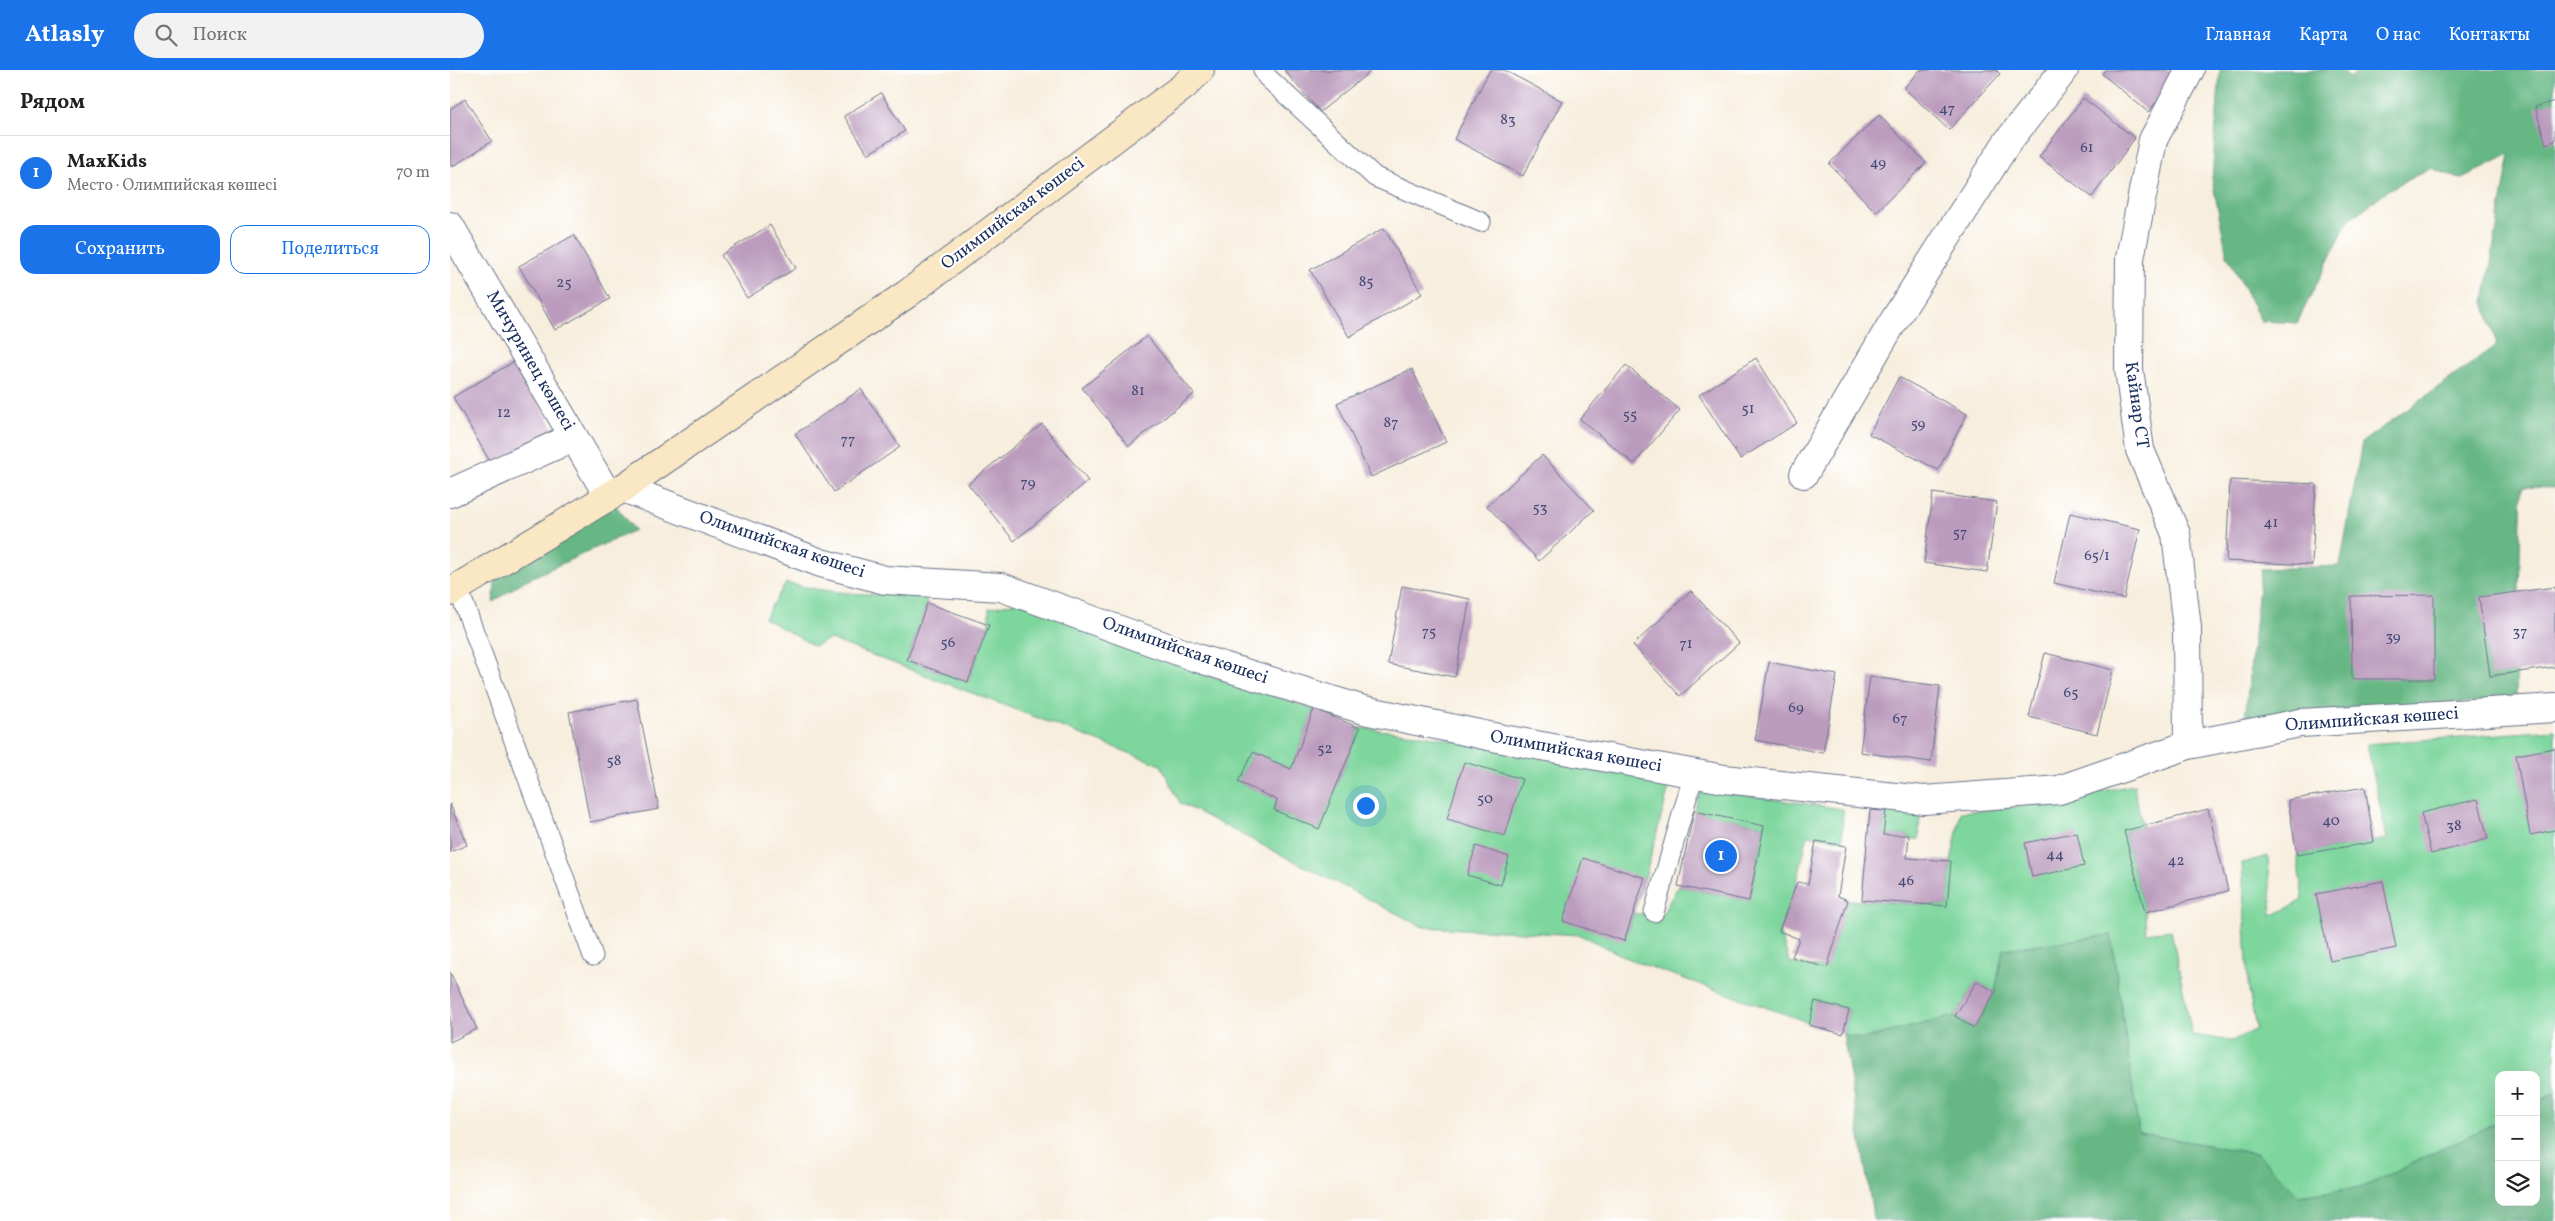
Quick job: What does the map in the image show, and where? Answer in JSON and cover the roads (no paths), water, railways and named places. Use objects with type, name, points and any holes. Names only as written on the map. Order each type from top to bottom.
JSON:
[{"type":"street","name":"Олимпийская көшесі","points":[[454,590],[616,492],[907,294],[1184,86],[1200,70]]},
{"type":"street","points":[[1804,474],[1890,327],[2006,144],[2064,70]]},
{"type":"street","name":"Кайнар СТ","points":[[2188,744],[2187,628],[2176,534],[2140,450],[2129,369],[2130,258],[2153,140],[2190,70]]},
{"type":"street","name":"Мичуринец көшесі","points":[[450,226],[574,437],[616,492]]},
{"type":"street","points":[[450,493],[574,437]]},
{"type":"street","name":"Олимпийская көшесі","points":[[616,492],[821,563],[885,580],[1001,587],[1197,658],[1364,710],[1504,739],[1724,779],[1924,800],[2059,790],[2188,744],[2300,723],[2555,708]]},
{"type":"lane","points":[[1263,70],[1267,77],[1375,177],[1481,222]]},
{"type":"lane","points":[[454,590],[593,956]]},
{"type":"lane","points":[[1654,912],[1694,773]]},
{"type":"place","name":"MaxKids","points":[[1721,856]]}]
